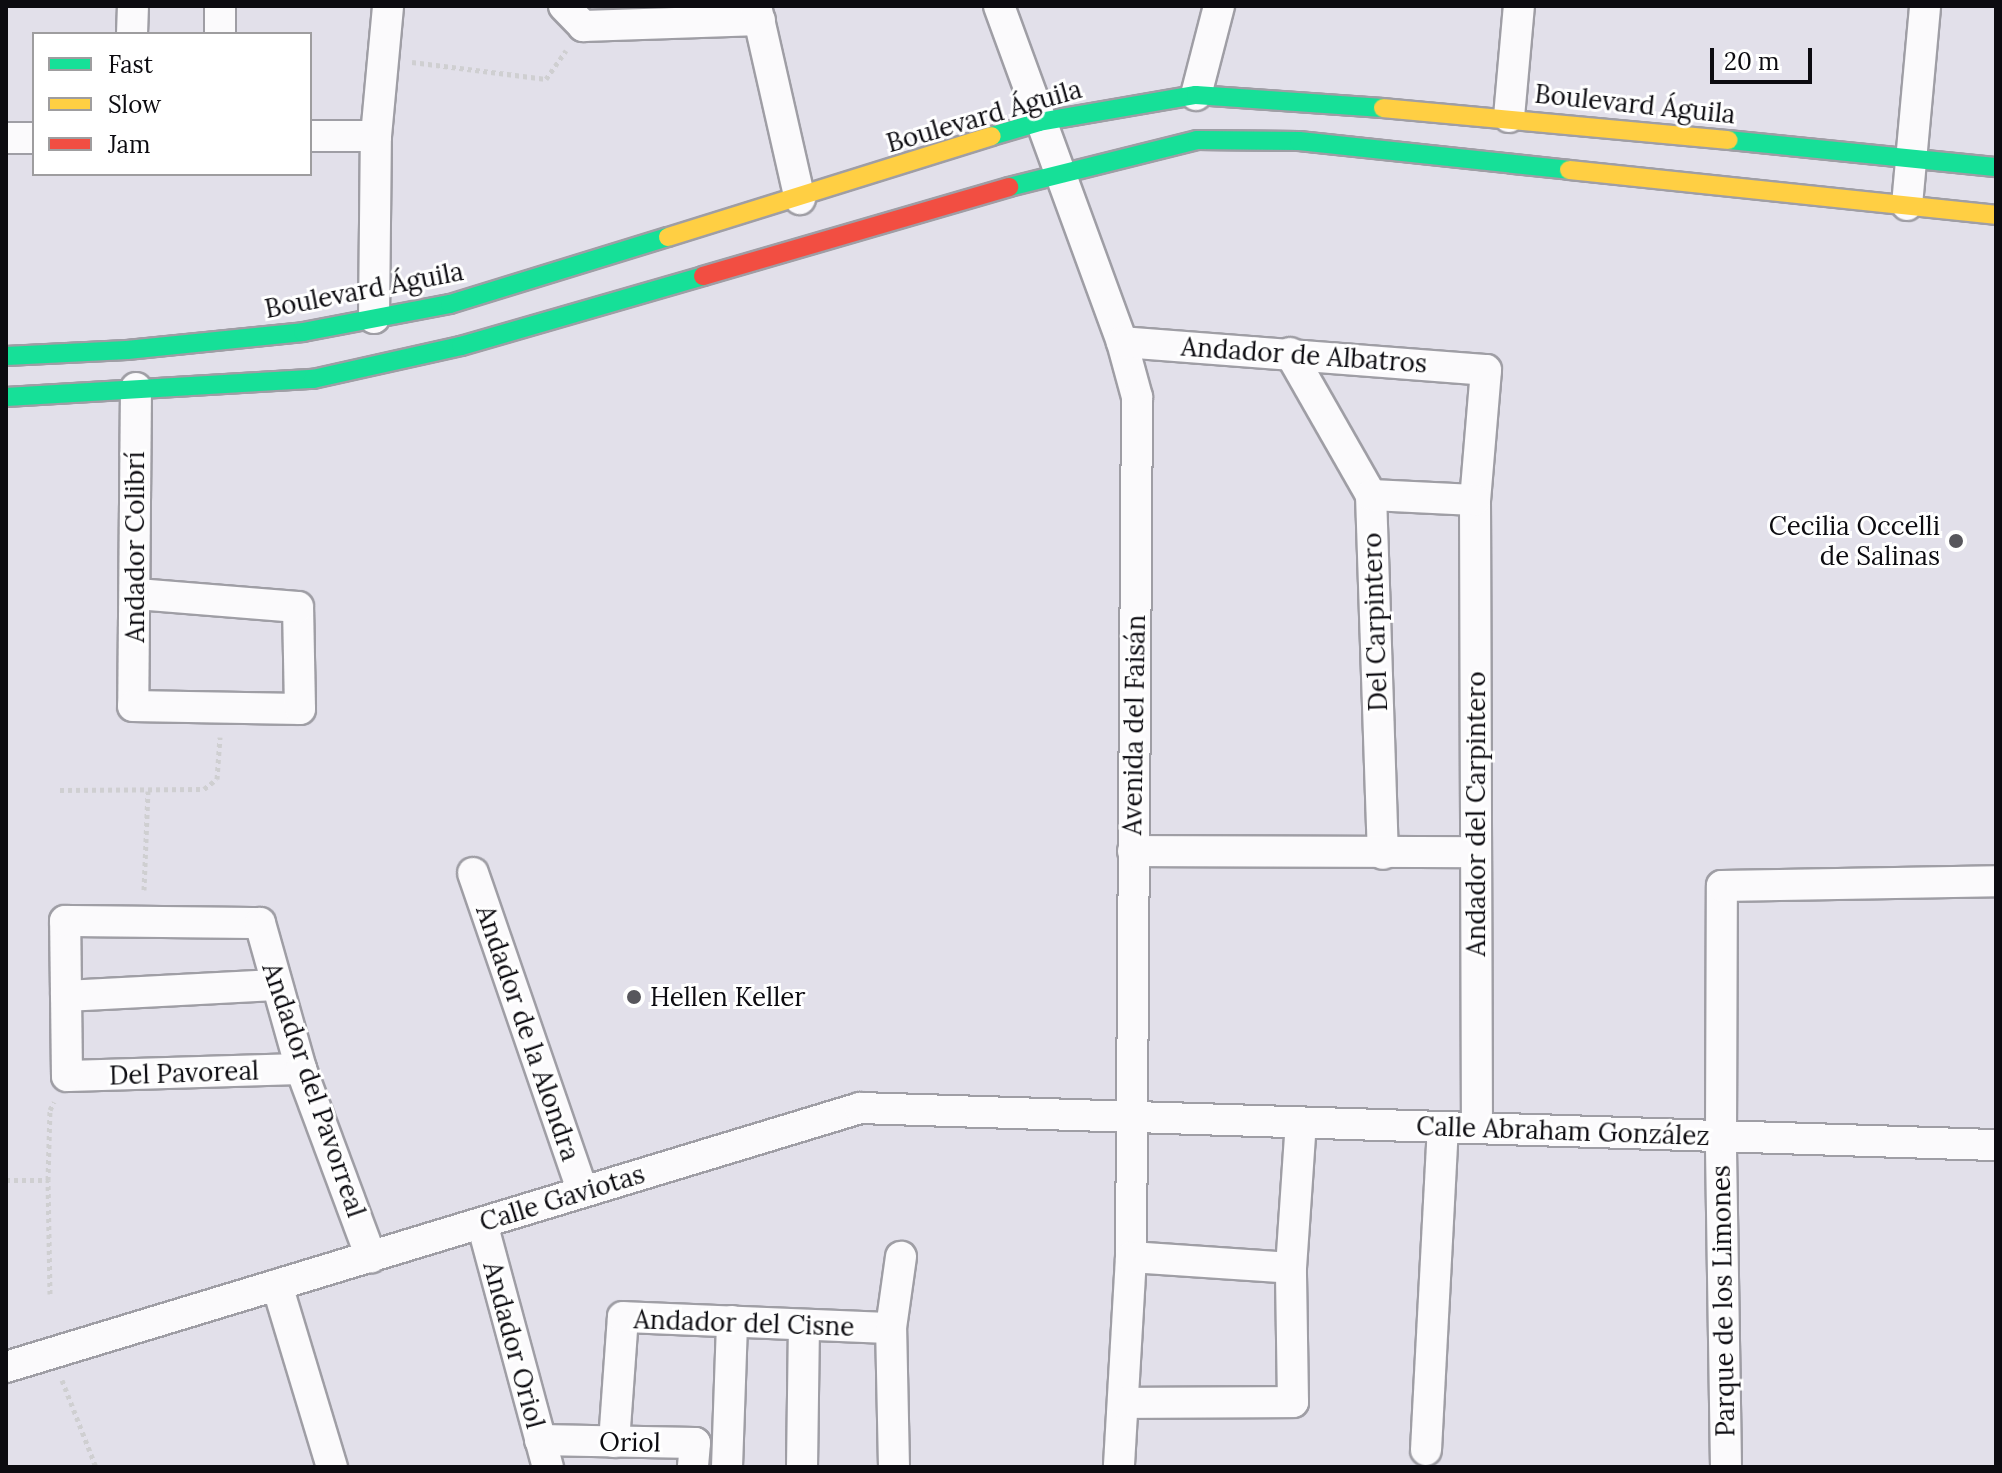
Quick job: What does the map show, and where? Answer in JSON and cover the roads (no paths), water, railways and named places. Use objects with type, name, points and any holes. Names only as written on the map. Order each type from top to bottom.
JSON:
[{"type":"street","points":[[132,32],[133,6]]},
{"type":"street","points":[[220,6],[220,32]]},
{"type":"street","points":[[374,318],[376,136],[388,6]]},
{"type":"street","name":"Avenida del Faisán","points":[[999,6],[1122,342],[1137,397],[1131,1257],[1119,1467]]},
{"type":"street","points":[[1196,95],[1219,6]]},
{"type":"street","points":[[1509,117],[1519,6]]},
{"type":"street","points":[[1907,205],[1925,6]]},
{"type":"street","points":[[573,16],[758,13],[800,199]]},
{"type":"street","name":"Boulevard Águila","points":[[6,356],[127,350],[303,332],[450,304],[800,199],[1039,122],[1196,95],[1509,117],[1996,167]]},
{"type":"street","points":[[312,136],[376,136]]},
{"type":"street","points":[[6,138],[32,138]]},
{"type":"street","points":[[6,397],[313,379],[461,346],[1058,173],[1197,140],[1299,141],[1996,215]]},
{"type":"street","name":"Andador de Albatros","points":[[1122,342],[1486,370]]},
{"type":"street","points":[[1290,353],[1371,495]]},
{"type":"street","name":"Andador del Carpintero","points":[[1477,1128],[1475,500],[1486,370]]},
{"type":"street","name":"Andador Colibrí","points":[[136,388],[137,594],[133,706],[300,709],[298,607],[137,594]]},
{"type":"street","name":"Del Carpintero","points":[[1383,854],[1371,495],[1475,500]]},
{"type":"street","points":[[1133,851],[1476,852]]},
{"type":"street","name":"Andador de la Alondra","points":[[473,873],[583,1192]]},
{"type":"street","name":"Parque de los Limones","points":[[1726,1467],[1721,1136],[1722,886],[1996,881]]},
{"type":"street","name":"Andador del Pavorreal","points":[[66,996],[65,921],[260,923],[301,1069],[371,1257]]},
{"type":"street","points":[[66,996],[275,985]]},
{"type":"street","name":"Del Pavoreal","points":[[66,996],[67,1076],[301,1069]]},
{"type":"street","name":"Calle Gaviotas","points":[[6,1367],[860,1108],[1130,1117]]},
{"type":"street","name":"Calle Abraham González","points":[[1130,1117],[1996,1145]]},
{"type":"street","points":[[1124,1403],[1293,1402],[1291,1268],[1301,1122]]},
{"type":"street","points":[[1426,1450],[1443,1127]]},
{"type":"street","name":"Andador Oriol","points":[[482,1223],[544,1454]]},
{"type":"street","name":"Andador del Cisne","points":[[894,1467],[891,1328],[901,1257]]},
{"type":"street","points":[[1131,1257],[1291,1268]]},
{"type":"street","points":[[277,1285],[332,1467]]},
{"type":"street","name":"Andador del Cisne","points":[[614,1442],[623,1317],[891,1328]]},
{"type":"street","points":[[727,1467],[732,1321]]},
{"type":"street","points":[[802,1467],[804,1325]]},
{"type":"street","name":"Oriol","points":[[544,1454],[614,1442],[695,1443],[693,1467]]},
{"type":"place","name":"Cecilia Occelli de Salinas","points":[[1956,541]]},
{"type":"place","name":"Hellen Keller","points":[[634,997]]}]
